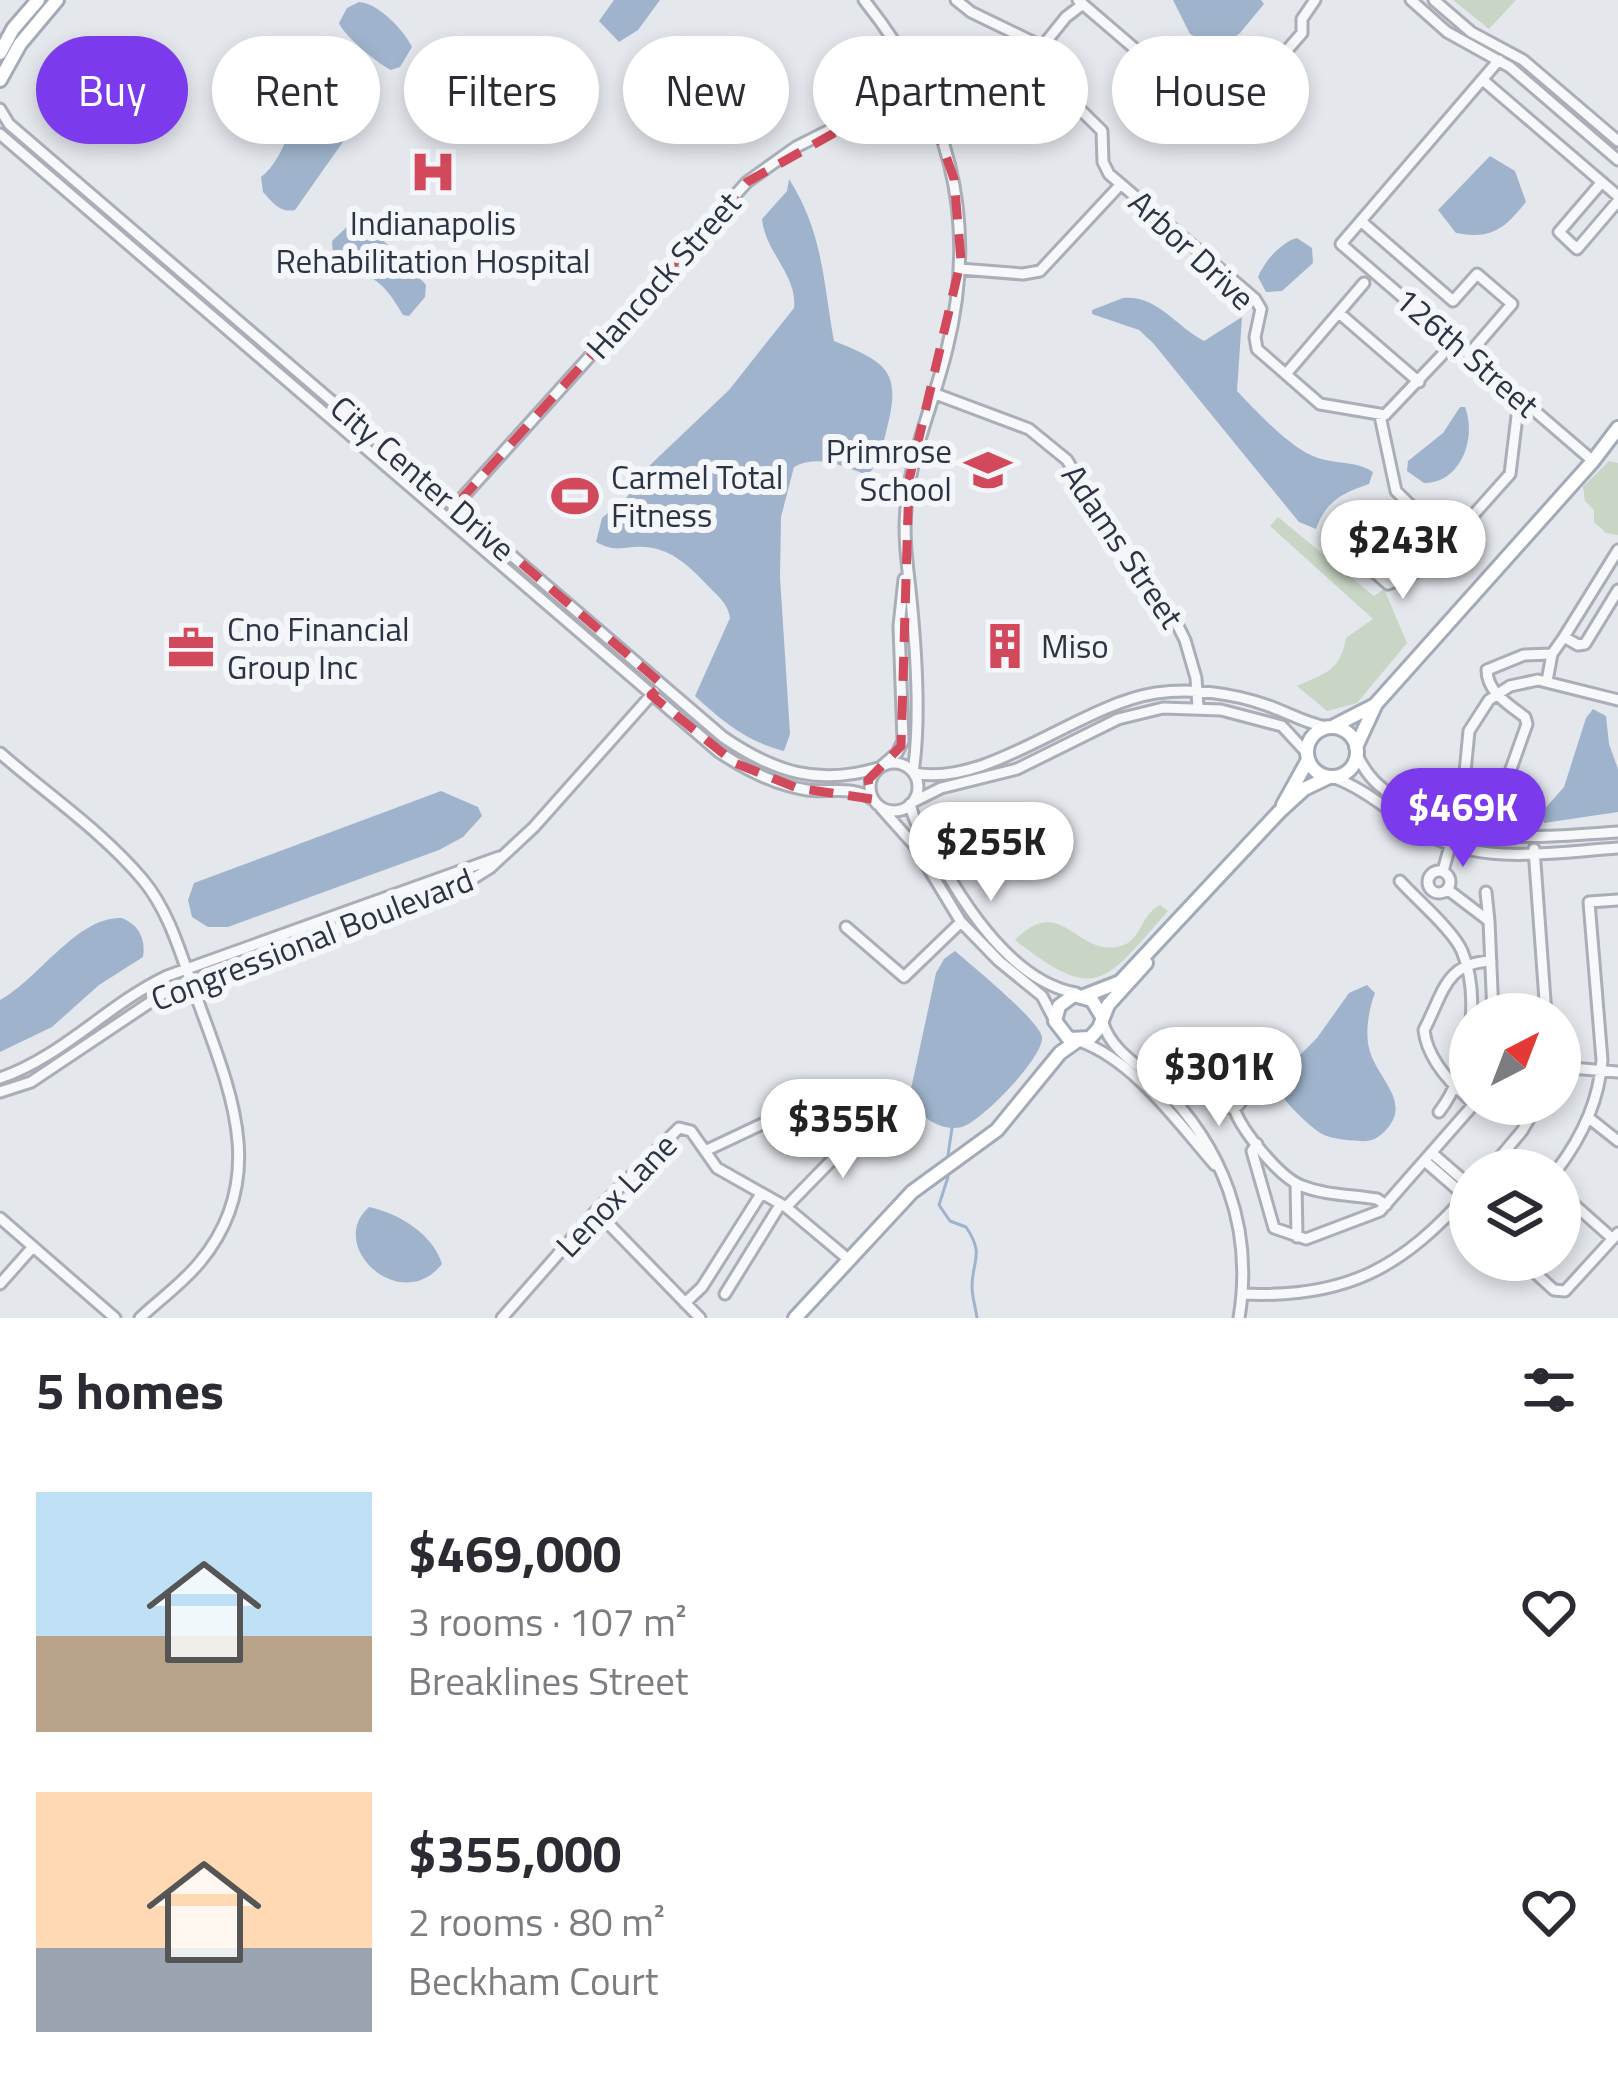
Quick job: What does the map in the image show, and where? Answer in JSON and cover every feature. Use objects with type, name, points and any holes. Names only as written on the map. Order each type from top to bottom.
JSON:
[{"type":"main road","points":[[0,53],[13,28],[38,0]]},
{"type":"main road","points":[[0,80],[20,44],[57,0]]},
{"type":"main road","points":[[1043,1076],[1061,1003],[1115,986],[1280,811],[1304,790],[1347,772],[1376,704],[1618,428]]},
{"type":"main road","points":[[1593,461],[1618,440]]},
{"type":"main road","points":[[1280,811],[1307,756],[1310,738],[1376,704]]},
{"type":"main road","points":[[1329,727],[1346,731],[1356,751]]},
{"type":"main road","points":[[1307,756],[1316,772],[1330,777]]},
{"type":"main road","points":[[795,1318],[912,1192],[997,1130],[1060,1053],[1095,1034],[1101,1016],[1152,951]]},
{"type":"main road","points":[[1082,995],[1094,1002],[1101,1016]]},
{"type":"main road","points":[[1056,1022],[1063,1035],[1082,1042]]},
{"type":"street","points":[[864,0],[888,36]]},
{"type":"street","points":[[956,0],[1020,36]]},
{"type":"street","points":[[1051,36],[1081,2],[1218,120],[1225,121],[1302,33],[1305,12],[1316,0]]},
{"type":"street","points":[[1411,0],[1447,32],[1499,60],[1618,160]]},
{"type":"street","points":[[1434,0],[1478,36],[1522,60],[1618,140]]},
{"type":"street","points":[[1469,354],[1511,304],[1477,274],[1453,301],[1362,222],[1499,60]]},
{"type":"street","points":[[1484,81],[1602,182],[1618,199],[1577,248],[1559,232],[1602,182]]},
{"type":"street","name":"City Center Drive","points":[[0,110],[9,124],[723,737],[774,765],[826,778],[880,767]]},
{"type":"street","name":"Arbor Drive","points":[[1088,117],[1102,130],[1104,167],[1255,299],[1261,309],[1257,349],[1320,404],[1380,416]]},
{"type":"street","name":"City Center Drive","points":[[0,134],[707,743],[757,774],[797,788],[855,790],[872,799]]},
{"type":"street","name":"Hancock Street","points":[[446,517],[747,182],[813,138]]},
{"type":"street","points":[[942,144],[954,179],[960,269],[949,340],[909,480],[906,573],[899,611],[903,741],[870,780],[872,799],[915,846],[961,922],[1037,990],[1056,1022]]},
{"type":"street","name":"Arbor Drive","points":[[960,269],[1040,271],[1121,184]]},
{"type":"street","name":"126th Street","points":[[1362,222],[1341,244],[1593,461]]},
{"type":"street","points":[[1286,374],[1364,283]]},
{"type":"street","points":[[1339,314],[1419,382]]},
{"type":"street","points":[[1442,355],[1395,409],[1380,416],[1394,485],[1415,513],[1449,543]]},
{"type":"street","name":"Adams Street","points":[[933,393],[1029,429],[1067,460],[1126,561],[1175,620],[1193,663],[1198,707]]},
{"type":"street","points":[[1433,560],[1394,524],[1346,548],[1388,584],[1427,567],[1511,472],[1517,416]]},
{"type":"street","points":[[1401,530],[1415,513]]},
{"type":"street","points":[[1547,681],[1552,654],[1618,550]]},
{"type":"street","points":[[906,573],[914,658],[913,773],[918,786],[911,803],[915,826],[981,928],[1050,985],[1082,995]]},
{"type":"street","points":[[1564,637],[1585,644],[1618,590]]},
{"type":"street","points":[[1462,803],[1490,812],[1497,809],[1528,724],[1526,717],[1505,704],[1487,670],[1524,655],[1552,654]]},
{"type":"street","points":[[1443,871],[1462,803],[1469,731],[1479,710],[1497,693],[1526,681],[1547,681],[1618,700]]},
{"type":"street","name":"Congressional Boulevard","points":[[0,1092],[31,1082],[140,1006],[474,878],[534,827],[662,685]]},
{"type":"street","points":[[880,767],[900,763],[913,773],[938,776],[996,760],[1130,698],[1197,692],[1266,704],[1303,722],[1329,727]]},
{"type":"street","points":[[881,808],[898,811],[941,788],[1016,769],[1118,719],[1163,708],[1198,707],[1282,726],[1307,756]]},
{"type":"street","points":[[1356,751],[1375,784],[1430,819],[1456,829],[1535,838],[1618,832]]},
{"type":"street","points":[[0,753],[139,875],[166,917],[231,1094],[239,1170],[230,1209],[208,1252],[178,1287],[140,1318]]},
{"type":"street","points":[[1330,777],[1352,784],[1396,817],[1453,844],[1504,855],[1618,848]]},
{"type":"street","points":[[1535,838],[1544,993]]},
{"type":"street","name":"Congressional Boulevard","points":[[0,1078],[26,1069],[139,989],[186,968],[499,857]]},
{"type":"street","points":[[1431,890],[1428,877],[1443,871],[1450,877],[1448,889]]},
{"type":"street","points":[[1400,881],[1461,947],[1468,993]]},
{"type":"street","points":[[1431,890],[1448,889]]},
{"type":"street","points":[[1448,889],[1489,921]]},
{"type":"street","points":[[1418,901],[1431,890]]},
{"type":"street","points":[[1486,892],[1492,993]]},
{"type":"street","points":[[1570,1149],[1589,1118],[1601,1071],[1589,902],[1618,900]]},
{"type":"street","points":[[846,927],[904,976],[961,922]]},
{"type":"street","points":[[1449,1078],[1424,1039],[1424,1030],[1456,970],[1465,962],[1491,961]]},
{"type":"street","points":[[1101,1016],[1113,1043],[1173,1098],[1204,1135],[1237,1217],[1239,1318]]},
{"type":"street","points":[[1082,1042],[1171,1111],[1218,1169]]},
{"type":"street","points":[[1581,1069],[1618,1072]]},
{"type":"street","points":[[705,1151],[830,1092]]},
{"type":"street","points":[[1438,1112],[1449,1097]]},
{"type":"street","points":[[1234,1108],[1256,1144],[1296,1183],[1386,1204]]},
{"type":"street","points":[[1589,1118],[1618,1141]]},
{"type":"street","points":[[725,1294],[783,1206],[868,1123]]},
{"type":"street","points":[[1256,1144],[1252,1151],[1274,1228],[1306,1239],[1369,1217],[1386,1204],[1455,1125]]},
{"type":"street","points":[[1507,1149],[1526,1125]]},
{"type":"street","name":"Lenox Lane","points":[[502,1318],[674,1130],[687,1129],[717,1168],[783,1206],[848,1259]]},
{"type":"street","points":[[1430,1158],[1449,1174]]},
{"type":"street","points":[[1296,1183],[1297,1237]]},
{"type":"street","points":[[686,1304],[702,1287],[760,1194]]},
{"type":"street","points":[[1581,1209],[1615,1236],[1581,1275]]},
{"type":"street","points":[[596,1211],[700,1318]]},
{"type":"street","points":[[1242,1294],[1318,1292],[1361,1279],[1415,1248],[1449,1211]]},
{"type":"street","points":[[0,1218],[115,1318]]},
{"type":"street","points":[[0,1284],[32,1247]]},
{"type":"street","points":[[1547,1281],[1560,1292],[1575,1281]]},
{"type":"highlighted area","points":[[921,84],[954,179],[961,260],[909,480],[901,746],[868,780],[872,799],[797,788],[735,763],[651,695],[663,685],[455,506],[747,182]]},
{"type":"green space","points":[[1453,0],[1516,0],[1489,29]]},
{"type":"green space","points":[[1609,461],[1618,463],[1618,535],[1606,533],[1594,522],[1583,487]]},
{"type":"green space","points":[[1278,517],[1374,596],[1384,589],[1407,643],[1357,703],[1327,711],[1297,686],[1330,670],[1346,638],[1373,619],[1270,526]]},
{"type":"green space","points":[[1160,905],[1168,911],[1129,954],[1099,977],[1065,973],[1015,940],[1045,922],[1092,943],[1121,946],[1133,939]]},
{"type":"water","points":[[614,0],[660,0],[638,30],[619,42],[599,21]]},
{"type":"water","points":[[1173,0],[1261,0],[1264,4],[1236,36],[1190,34]]},
{"type":"water","points":[[366,4],[397,26],[405,36],[400,67],[391,70],[380,63],[380,36],[350,36],[342,28],[339,23],[347,8]]},
{"type":"water","points":[[285,144],[341,144],[295,210],[277,206],[263,192],[261,177]]},
{"type":"water","points":[[1490,156],[1515,171],[1526,202],[1497,230],[1479,235],[1456,233],[1438,210]]},
{"type":"water","points":[[789,179],[815,238],[834,341],[879,364],[887,372],[892,396],[882,450],[867,475],[821,461],[794,467],[781,517],[790,734],[784,751],[736,730],[695,696],[730,618],[719,597],[666,552],[596,542],[602,518],[729,390],[794,308],[791,285],[762,219],[787,191]]},
{"type":"water","points":[[351,223],[382,240],[426,285],[425,297],[409,316],[403,315],[380,284],[333,257],[332,241]]},
{"type":"water","points":[[1297,238],[1312,248],[1313,263],[1282,291],[1266,292],[1258,277],[1261,271],[1279,248]]},
{"type":"water","points":[[1123,298],[1156,306],[1204,341],[1242,317],[1237,391],[1308,454],[1373,472],[1369,484],[1336,499],[1316,529],[1299,522],[1153,343],[1139,330],[1092,314]]},
{"type":"water","points":[[1460,407],[1465,407],[1469,432],[1463,457],[1448,475],[1424,483],[1407,471],[1408,461],[1443,433]]},
{"type":"water","points":[[1593,709],[1606,716],[1618,769],[1618,812],[1544,823],[1542,812],[1564,787]]},
{"type":"water","points":[[441,791],[478,807],[482,816],[463,837],[439,850],[228,927],[208,927],[192,917],[188,900],[194,883]]},
{"type":"water","points":[[122,918],[140,933],[143,957],[99,985],[52,1027],[0,1052],[0,1000],[89,927]]},
{"type":"water","points":[[955,951],[1018,1006],[1042,1037],[1033,1059],[1010,1087],[971,1122],[948,1128],[912,1106],[911,1089],[936,973]]},
{"type":"water","points":[[1367,985],[1375,993],[1368,1020],[1369,1048],[1396,1110],[1385,1131],[1374,1139],[1336,1138],[1320,1133],[1304,1119],[1274,1081],[1317,1038],[1349,993]]},
{"type":"water","points":[[369,1207],[413,1226],[431,1243],[442,1264],[425,1278],[407,1283],[374,1270],[356,1240],[358,1223]]},
{"type":"waterway","points":[[948,1155],[952,1128]]},
{"type":"waterway","points":[[948,1177],[939,1205],[950,1221],[966,1227],[975,1244],[972,1287],[977,1318]]},
{"type":"place","name":"Indianapolis Rehabilitation Hospital","points":[[433,172]]},
{"type":"place","name":"Primrose School","points":[[988,470]]},
{"type":"place","name":"Carmel Total Fitness","points":[[575,496]]},
{"type":"place","name":"Miso","points":[[1005,646]]},
{"type":"place","name":"Cno Financial Group Inc","points":[[191,648]]}]
